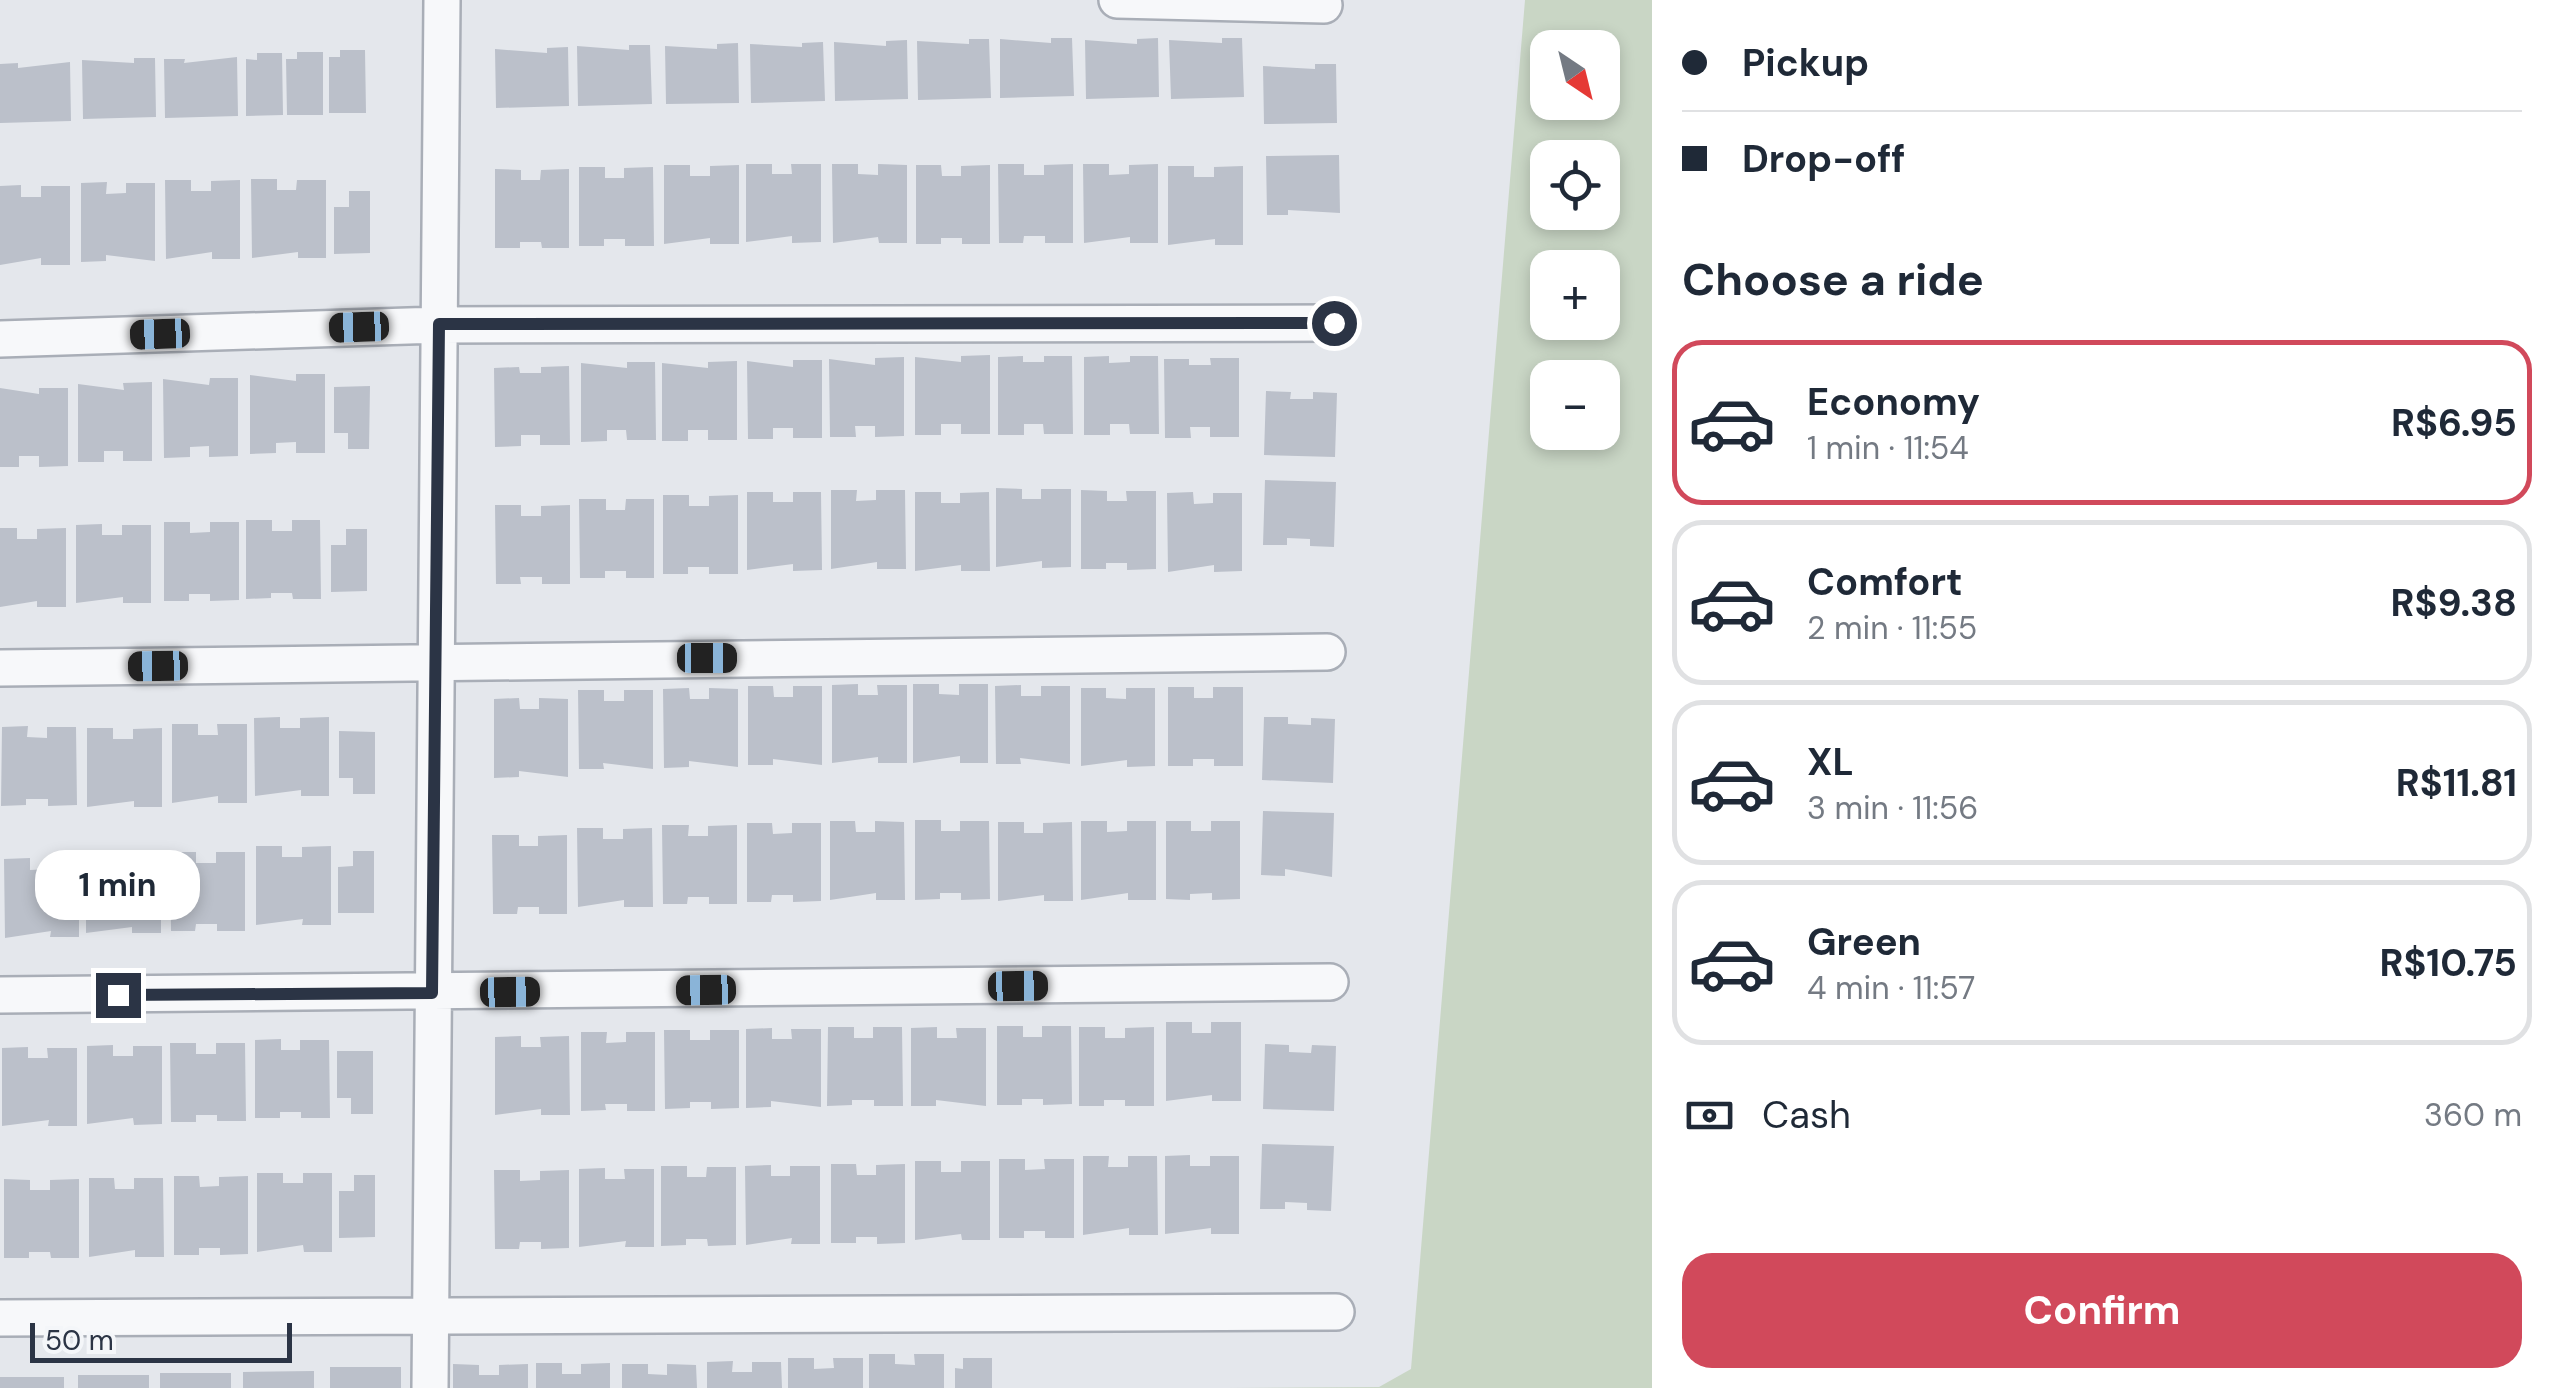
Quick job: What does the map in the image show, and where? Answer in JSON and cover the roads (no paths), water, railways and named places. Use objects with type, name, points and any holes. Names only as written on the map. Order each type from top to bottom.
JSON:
[{"type":"street","points":[[430,1388],[442,0]]},
{"type":"street","points":[[1118,0],[1324,5]]},
{"type":"street","points":[[0,338],[439,324],[1334,323]]},
{"type":"street","points":[[0,668],[1326,652]]},
{"type":"street","points":[[0,996],[1330,982]]},
{"type":"street","points":[[0,1318],[1336,1312]]}]
